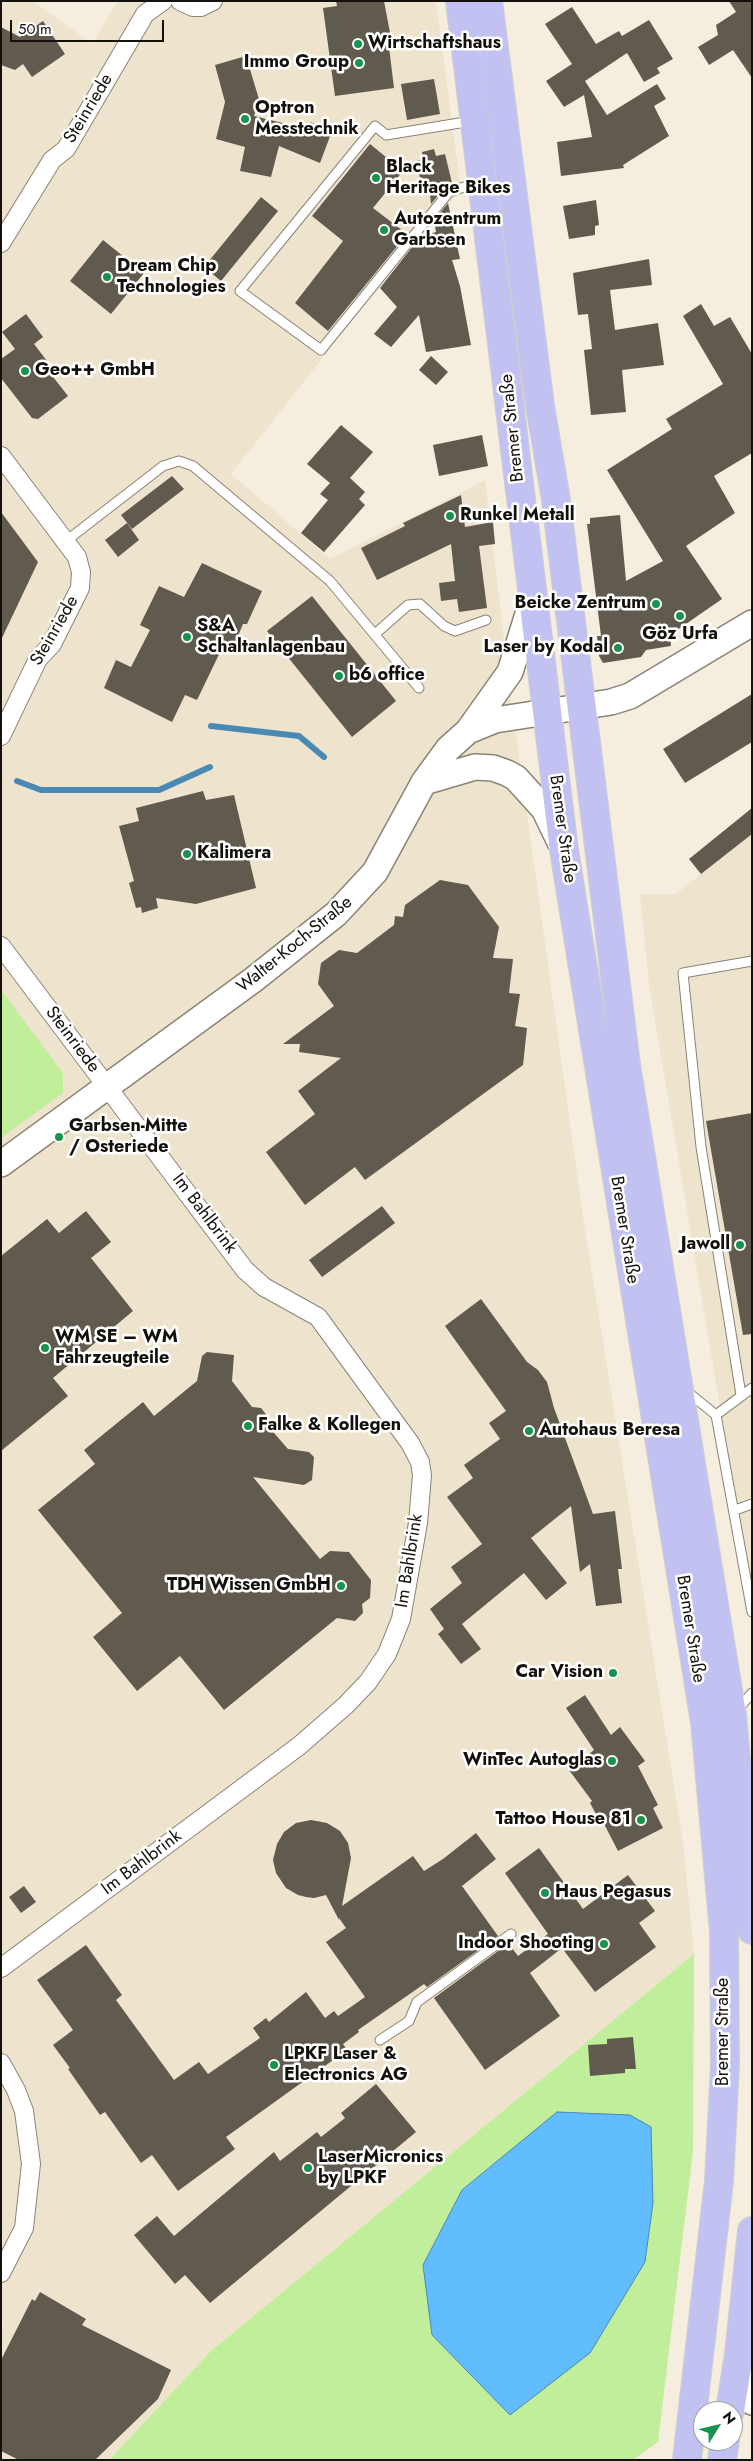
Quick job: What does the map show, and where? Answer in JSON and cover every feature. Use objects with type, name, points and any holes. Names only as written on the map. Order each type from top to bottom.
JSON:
[{"type":"main road","name":"Bremer Straße","points":[[460,1],[564,850],[705,1722],[724,1932],[725,2065],[719,2181],[687,2460]]},
{"type":"main road","name":"Bremer Straße","points":[[488,1],[582,706],[626,1065],[732,1715],[752,1930]]},
{"type":"main road","points":[[732,2401],[739,2354],[752,2231]]},
{"type":"street","name":"Steinriede","points":[[1,244],[52,160],[66,149],[145,14],[163,1]]},
{"type":"street","points":[[180,1],[193,7],[201,7],[213,1]]},
{"type":"street","name":"Steinriede","points":[[1,456],[66,541],[77,557],[81,572],[80,588],[52,644],[38,659],[1,736]]},
{"type":"street","points":[[468,731],[510,672],[533,600]]},
{"type":"street","name":"Walter-Koch-Straße","points":[[1,1164],[253,980],[336,914],[375,872],[424,782],[448,749],[468,731],[496,720],[611,702],[630,696],[752,623]]},
{"type":"street","points":[[424,782],[475,767],[493,768],[507,773],[516,778],[544,810],[564,850]]},
{"type":"street","name":"Steinriede","points":[[1,946],[108,1085]]},
{"type":"street","name":"Im Bahlbrink","points":[[1,1968],[300,1746],[346,1705],[368,1682],[387,1654],[399,1626],[418,1523],[422,1475],[420,1462],[410,1442],[318,1316],[264,1286],[245,1270],[108,1085]]},
{"type":"street","points":[[1,2063],[16,2090],[24,2111],[31,2164],[24,2228],[1,2273]]},
{"type":"street","points":[[739,2354],[744,2384],[752,2402]]},
{"type":"lane","points":[[475,121],[386,134],[375,126],[240,291],[321,350],[449,192],[482,182]]},
{"type":"lane","points":[[66,541],[163,466],[179,462],[193,466],[330,581],[419,688]]},
{"type":"lane","points":[[375,634],[408,605],[420,604],[444,626],[455,631],[486,620]]},
{"type":"lane","points":[[741,1395],[701,1146],[684,973],[752,961]]},
{"type":"lane","points":[[677,1384],[716,1414],[735,1510],[752,1612]]},
{"type":"lane","points":[[716,1414],[752,1388]]},
{"type":"lane","points":[[735,1510],[752,1504]]},
{"type":"lane","points":[[732,1715],[752,1693]]},
{"type":"lane","points":[[380,2040],[409,2022],[417,2002],[511,1934]]},
{"type":"shaded area","points":[[1,1],[33,1],[92,44],[118,1],[436,1],[461,191],[391,271],[231,474],[330,559],[485,480],[509,684],[583,1217],[683,1843],[694,1954],[211,2351],[109,2460],[1,2460],[1,2328],[4,2323],[1,2319]]},
{"type":"shaded area","points":[[752,834],[752,1597],[649,984],[640,894],[676,894]]},
{"type":"green space","points":[[1,990],[63,1073],[63,1093],[1,1138]]},
{"type":"green space","points":[[694,1954],[693,2151],[658,2442],[633,2460],[109,2460],[211,2351]]},
{"type":"water","points":[[557,2112],[630,2115],[651,2127],[653,2203],[645,2262],[590,2353],[510,2415],[432,2335],[423,2265],[462,2190]]},
{"type":"building","name":"Wirtschaftshaus","points":[[336,1],[384,1],[391,38],[388,39],[394,88],[335,96],[323,8],[337,6]]},
{"type":"building","points":[[729,1],[752,1],[752,78],[733,50],[709,65],[698,47],[718,35],[716,25],[736,12]]},
{"type":"building","points":[[572,7],[596,44],[619,31],[622,36],[649,20],[673,59],[657,68],[660,73],[644,82],[627,53],[585,81],[607,115],[657,84],[666,99],[654,106],[669,136],[623,165],[624,168],[561,176],[557,142],[592,137],[584,95],[564,107],[546,81],[572,64],[545,24]]},
{"type":"building","points":[[43,21],[65,54],[32,77],[23,64],[15,70],[1,65],[1,27],[20,37]]},
{"type":"building","name":"Optron Messtechnik","points":[[246,56],[261,106],[257,106],[254,116],[307,129],[310,122],[332,131],[320,163],[279,146],[271,177],[240,171],[245,147],[216,139],[225,102],[215,65]]},
{"type":"building","points":[[434,79],[440,114],[407,120],[401,84]]},
{"type":"building","points":[[370,144],[403,171],[373,208],[407,234],[328,331],[295,303],[343,241],[312,216]]},
{"type":"building","points":[[434,149],[436,156],[445,154],[452,183],[443,185],[444,188],[431,204],[430,194],[424,195],[416,161],[423,159],[422,152]]},
{"type":"building","points":[[261,197],[278,211],[221,281],[204,267]]},
{"type":"building","points":[[596,200],[599,225],[595,226],[595,235],[569,239],[563,206]]},
{"type":"building","points":[[448,203],[460,259],[452,260],[460,286],[471,345],[426,352],[419,315],[391,347],[374,334],[397,307],[380,288],[420,237],[436,232],[434,220]]},
{"type":"building","name":"Dream Chip Technologies","points":[[103,240],[144,273],[111,314],[70,281]]},
{"type":"building","points":[[649,259],[652,285],[610,290],[615,330],[658,323],[664,365],[622,370],[626,412],[591,415],[584,350],[592,349],[588,314],[578,315],[573,273]]},
{"type":"building","points":[[701,304],[714,326],[730,317],[752,354],[752,453],[714,476],[735,513],[686,546],[722,599],[670,635],[671,646],[646,650],[641,657],[603,663],[599,656],[597,636],[601,636],[587,524],[590,524],[590,518],[620,515],[626,581],[663,561],[607,470],[672,429],[666,419],[723,384],[683,316]]},
{"type":"building","name":"Geo++ GmbH","points":[[26,314],[43,337],[34,344],[47,361],[43,364],[68,396],[38,419],[32,418],[1,378],[1,359],[15,349],[2,332]]},
{"type":"building","points":[[431,356],[448,372],[436,385],[419,370]]},
{"type":"building","points":[[341,425],[373,452],[350,478],[365,492],[359,499],[365,505],[324,552],[301,533],[328,500],[320,494],[330,483],[307,464]]},
{"type":"building","points":[[482,435],[488,466],[439,476],[433,445]]},
{"type":"building","points":[[172,476],[184,489],[132,529],[121,515]]},
{"type":"building","points":[[461,495],[465,527],[493,522],[495,544],[479,546],[487,608],[459,612],[457,599],[441,601],[439,583],[455,581],[451,544],[377,580],[361,548],[405,526],[403,523]]},
{"type":"building","points":[[1,512],[38,562],[1,640]]},
{"type":"building","points":[[127,523],[139,540],[118,557],[105,540]]},
{"type":"building","name":"S&A Schaltanlagenbau","points":[[202,563],[262,591],[247,624],[243,624],[233,648],[224,644],[197,700],[185,695],[172,722],[104,688],[116,660],[131,667],[150,630],[140,625],[159,586],[184,597]]},
{"type":"building","name":"b6 office","points":[[312,596],[396,701],[352,737],[267,631]]},
{"type":"building","points":[[752,694],[752,742],[685,783],[663,749]]},
{"type":"building","name":"Kalimera","points":[[203,791],[206,800],[234,795],[256,888],[196,904],[156,898],[158,908],[142,913],[141,907],[136,908],[129,883],[134,881],[119,826],[139,821],[136,808]]},
{"type":"building","points":[[752,808],[752,834],[701,874],[689,859]]},
{"type":"building","points":[[440,880],[468,885],[499,927],[493,958],[513,959],[509,993],[520,994],[515,1026],[527,1028],[523,1065],[365,1180],[355,1167],[305,1205],[266,1152],[315,1114],[298,1091],[341,1058],[299,1052],[300,1044],[283,1044],[334,1006],[318,984],[321,963],[339,950],[357,953],[394,925],[395,916],[403,917],[405,905]]},
{"type":"building","name":"Jawoll","points":[[752,1113],[752,1334],[743,1335],[706,1121]]},
{"type":"building","points":[[382,1206],[395,1223],[322,1277],[309,1260]]},
{"type":"building","name":"WM SE – WM Fahrzeugteile","points":[[86,1211],[111,1242],[91,1258],[133,1311],[53,1378],[68,1396],[1,1451],[1,1256],[47,1219],[59,1233]]},
{"type":"building","name":"Autohaus Beresa","points":[[481,1299],[527,1362],[538,1370],[547,1382],[554,1408],[593,1514],[615,1511],[622,1569],[618,1569],[622,1603],[596,1606],[590,1564],[580,1572],[571,1506],[531,1538],[567,1583],[546,1600],[524,1573],[462,1624],[481,1649],[461,1664],[438,1634],[444,1629],[430,1609],[462,1583],[451,1567],[482,1544],[447,1497],[473,1478],[464,1465],[500,1439],[489,1423],[506,1411],[445,1326]]},
{"type":"building","points":[[207,1352],[234,1355],[232,1381],[252,1407],[261,1408],[268,1417],[267,1425],[288,1449],[309,1452],[314,1457],[312,1480],[304,1485],[253,1477],[320,1559],[330,1551],[349,1552],[371,1580],[370,1598],[362,1604],[363,1613],[355,1621],[337,1618],[224,1710],[180,1656],[137,1691],[93,1637],[122,1613],[38,1510],[95,1464],[84,1450],[143,1402],[154,1416],[197,1381],[202,1356]]},
{"type":"building","points":[[585,1695],[611,1735],[620,1727],[645,1761],[638,1766],[658,1805],[653,1808],[663,1828],[618,1851],[603,1822],[601,1823],[590,1803],[592,1801],[569,1770],[594,1750],[566,1708]]},
{"type":"building","points":[[311,1820],[327,1823],[340,1831],[348,1843],[351,1858],[342,1906],[413,1856],[424,1871],[443,1859],[476,1833],[496,1859],[462,1886],[498,1936],[427,1987],[424,1984],[358,2030],[359,2032],[343,2044],[347,2050],[226,2137],[235,2149],[178,2191],[152,2155],[141,2163],[105,2112],[100,2115],[68,2069],[70,2068],[53,2045],[73,2030],[37,1980],[86,1945],[122,1995],[116,2000],[174,2080],[199,2062],[208,2074],[260,2038],[253,2028],[266,2018],[269,2022],[306,1992],[325,2018],[334,2011],[338,2016],[365,1997],[326,1942],[346,1928],[339,1918],[339,1920],[326,1895],[314,1898],[306,1897],[286,1888],[276,1873],[273,1860],[277,1844],[284,1832],[296,1823]]},
{"type":"building","points":[[539,1848],[583,1909],[628,1875],[655,1911],[639,1923],[656,1947],[595,1992],[562,1948],[530,1973],[560,2016],[485,2070],[434,1998],[505,1946],[508,1951],[512,1948],[518,1956],[548,1934],[505,1873]]},
{"type":"building","points":[[24,1886],[36,1902],[21,1913],[9,1897]]},
{"type":"building","points":[[633,2037],[636,2069],[625,2069],[625,2073],[590,2076],[588,2045],[607,2044],[607,2039]]},
{"type":"building","points":[[376,2084],[416,2132],[210,2303],[185,2275],[175,2284],[134,2235],[157,2216],[174,2236],[274,2152],[280,2161],[317,2132],[321,2137],[345,2118],[341,2113]]},
{"type":"building","points":[[40,2292],[86,2319],[82,2325],[171,2370],[158,2399],[95,2460],[19,2460],[1,2451],[1,2360],[32,2299],[35,2301]]},
{"type":"waterway","points":[[211,726],[299,736],[324,757]]},
{"type":"waterway","points":[[17,781],[41,790],[159,790],[210,767]]},
{"type":"place","name":"Wirtschaftshaus","points":[[358,44]]},
{"type":"place","name":"Immo Group","points":[[359,63]]},
{"type":"place","name":"Optron Messtechnik","points":[[245,119]]},
{"type":"place","name":"Black Heritage Bikes","points":[[376,178]]},
{"type":"place","name":"Autozentrum Garbsen","points":[[384,230]]},
{"type":"place","name":"Dream Chip Technologies","points":[[107,277]]},
{"type":"place","name":"Geo++ GmbH","points":[[25,371]]},
{"type":"place","name":"Runkel Metall","points":[[450,516]]},
{"type":"place","name":"Beicke Zentrum","points":[[656,604]]},
{"type":"place","name":"Göz Urfa","points":[[680,616]]},
{"type":"place","name":"S&A Schaltanlagenbau","points":[[187,637]]},
{"type":"place","name":"Laser by Kodal","points":[[618,648]]},
{"type":"place","name":"b6 office","points":[[339,676]]},
{"type":"place","name":"Kalimera","points":[[187,854]]},
{"type":"place","name":"Garbsen-Mitte / Osteriede","points":[[59,1137]]},
{"type":"place","name":"Jawoll","points":[[740,1245]]},
{"type":"place","name":"WM SE – WM Fahrzeugteile","points":[[45,1348]]},
{"type":"place","name":"Falke & Kollegen","points":[[248,1426]]},
{"type":"place","name":"Autohaus Beresa","points":[[529,1431]]},
{"type":"place","name":"TDH Wissen GmbH","points":[[341,1586]]},
{"type":"place","name":"Car Vision","points":[[613,1673]]},
{"type":"place","name":"WinTec Autoglas","points":[[612,1761]]},
{"type":"place","name":"Tattoo House 81","points":[[641,1820]]},
{"type":"place","name":"Haus Pegasus","points":[[545,1893]]},
{"type":"place","name":"Indoor Shooting","points":[[604,1944]]},
{"type":"place","name":"LPKF Laser & Electronics AG","points":[[274,2065]]},
{"type":"place","name":"LaserMicronics by LPKF","points":[[308,2168]]}]
